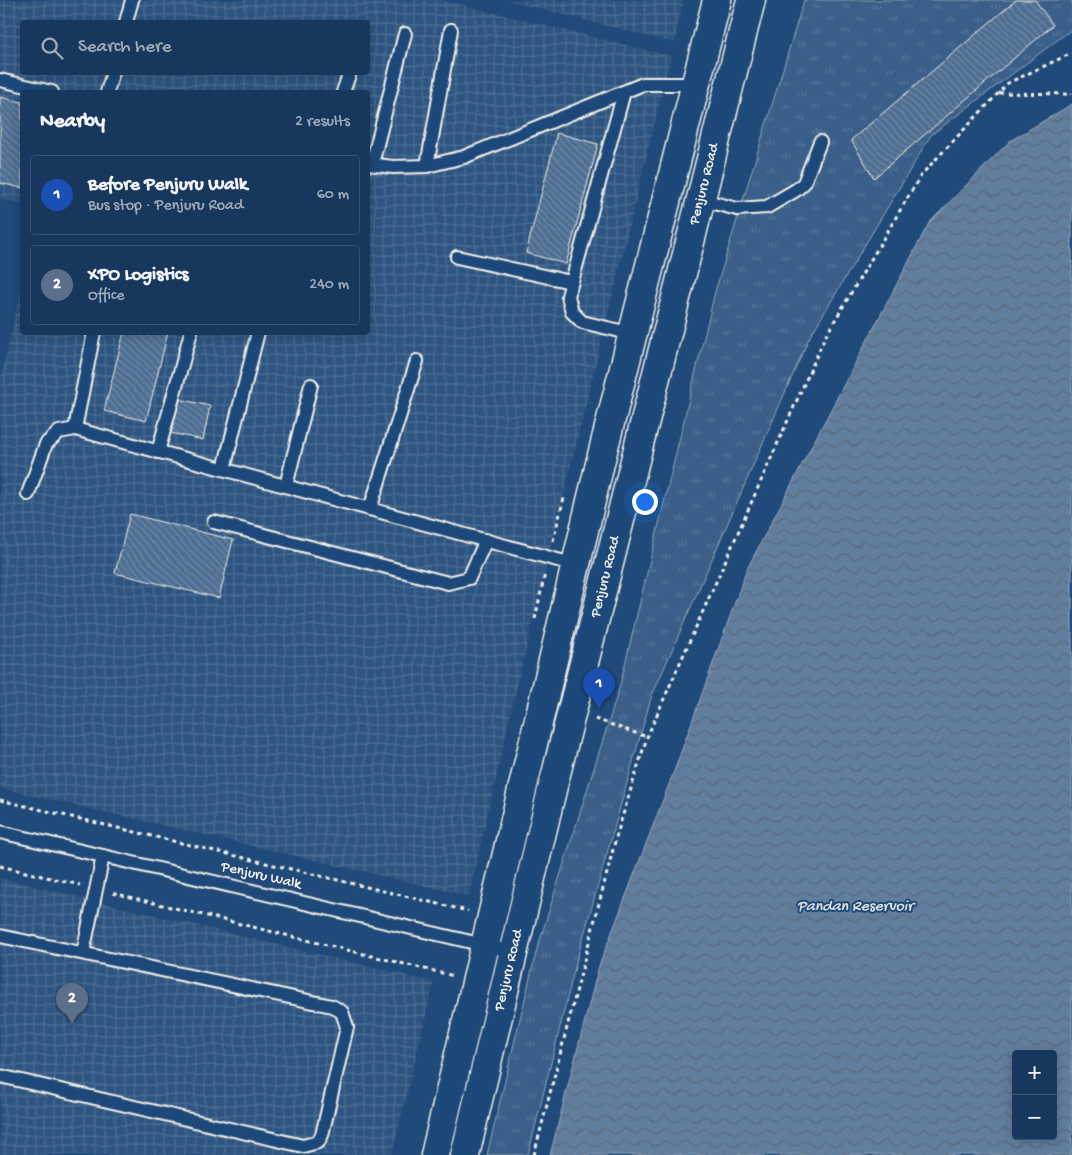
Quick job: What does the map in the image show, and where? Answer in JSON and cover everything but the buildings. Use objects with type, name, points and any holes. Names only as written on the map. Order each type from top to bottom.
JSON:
[{"type":"main road","name":"Penjuru Road","points":[[465,1155],[573,706],[699,199],[751,0]]},
{"type":"main road","name":"Penjuru Road","points":[[435,1155],[576,565],[697,84],[711,2]]},
{"type":"lane","points":[[127,20],[132,0]]},
{"type":"lane","points":[[427,166],[451,30]]},
{"type":"lane","points":[[405,34],[370,164],[393,167],[427,166],[464,157],[643,84],[697,84]]},
{"type":"lane","points":[[108,90],[112,75]]},
{"type":"lane","points":[[344,90],[349,75]]},
{"type":"lane","points":[[0,80],[43,90]]},
{"type":"lane","points":[[624,92],[568,296],[572,312],[582,322],[633,334]]},
{"type":"lane","points":[[699,199],[737,209],[767,207],[796,190],[804,183],[820,142]]},
{"type":"lane","points":[[457,257],[572,282]]},
{"type":"lane","points":[[75,429],[93,335]]},
{"type":"lane","points":[[158,452],[190,335]]},
{"type":"lane","points":[[224,470],[257,335]]},
{"type":"lane","points":[[370,509],[417,361]]},
{"type":"lane","points":[[286,486],[311,385]]},
{"type":"lane","points":[[28,494],[46,444],[59,432],[75,429],[576,565]]},
{"type":"lane","points":[[214,522],[448,583],[469,578],[486,540]]},
{"type":"lane","name":"Penjuru Walk","points":[[0,832],[514,952]]},
{"type":"lane","points":[[83,953],[103,856]]},
{"type":"lane","points":[[0,936],[332,1006],[342,1012],[347,1027],[318,1142],[303,1146],[0,1076]]},
{"type":"path","points":[[534,1155],[614,843],[646,737],[825,338],[921,175],[1008,83],[1072,53]]},
{"type":"path","points":[[998,93],[1072,94]]},
{"type":"path","points":[[573,706],[596,720],[646,737]]},
{"type":"path","points":[[0,800],[476,912]]},
{"type":"path","points":[[0,866],[460,977]]},
{"type":"shaded area","points":[[0,0],[442,0],[671,56],[517,686],[469,896],[0,788],[0,381],[20,294],[20,335],[370,335],[370,90],[20,90],[20,204],[0,199]]},
{"type":"shaded area","points":[[506,0],[684,0],[674,43]]},
{"type":"shaded area","points":[[0,878],[434,982],[392,1155],[0,1155]]},
{"type":"green space","points":[[804,0],[1072,0],[1072,29],[931,135],[809,338],[651,698],[577,959],[528,1155],[487,1155],[537,949],[619,689],[715,292]]},
{"type":"water","name":"Pandan Reservoir","points":[[1072,104],[1072,1155],[550,1155],[599,966],[676,766],[747,569],[929,223],[1010,141]]},
{"type":"place","name":"Before Penjuru Walk","points":[[599,709]]},
{"type":"place","name":"XPO Logistics","points":[[72,1024]]}]
